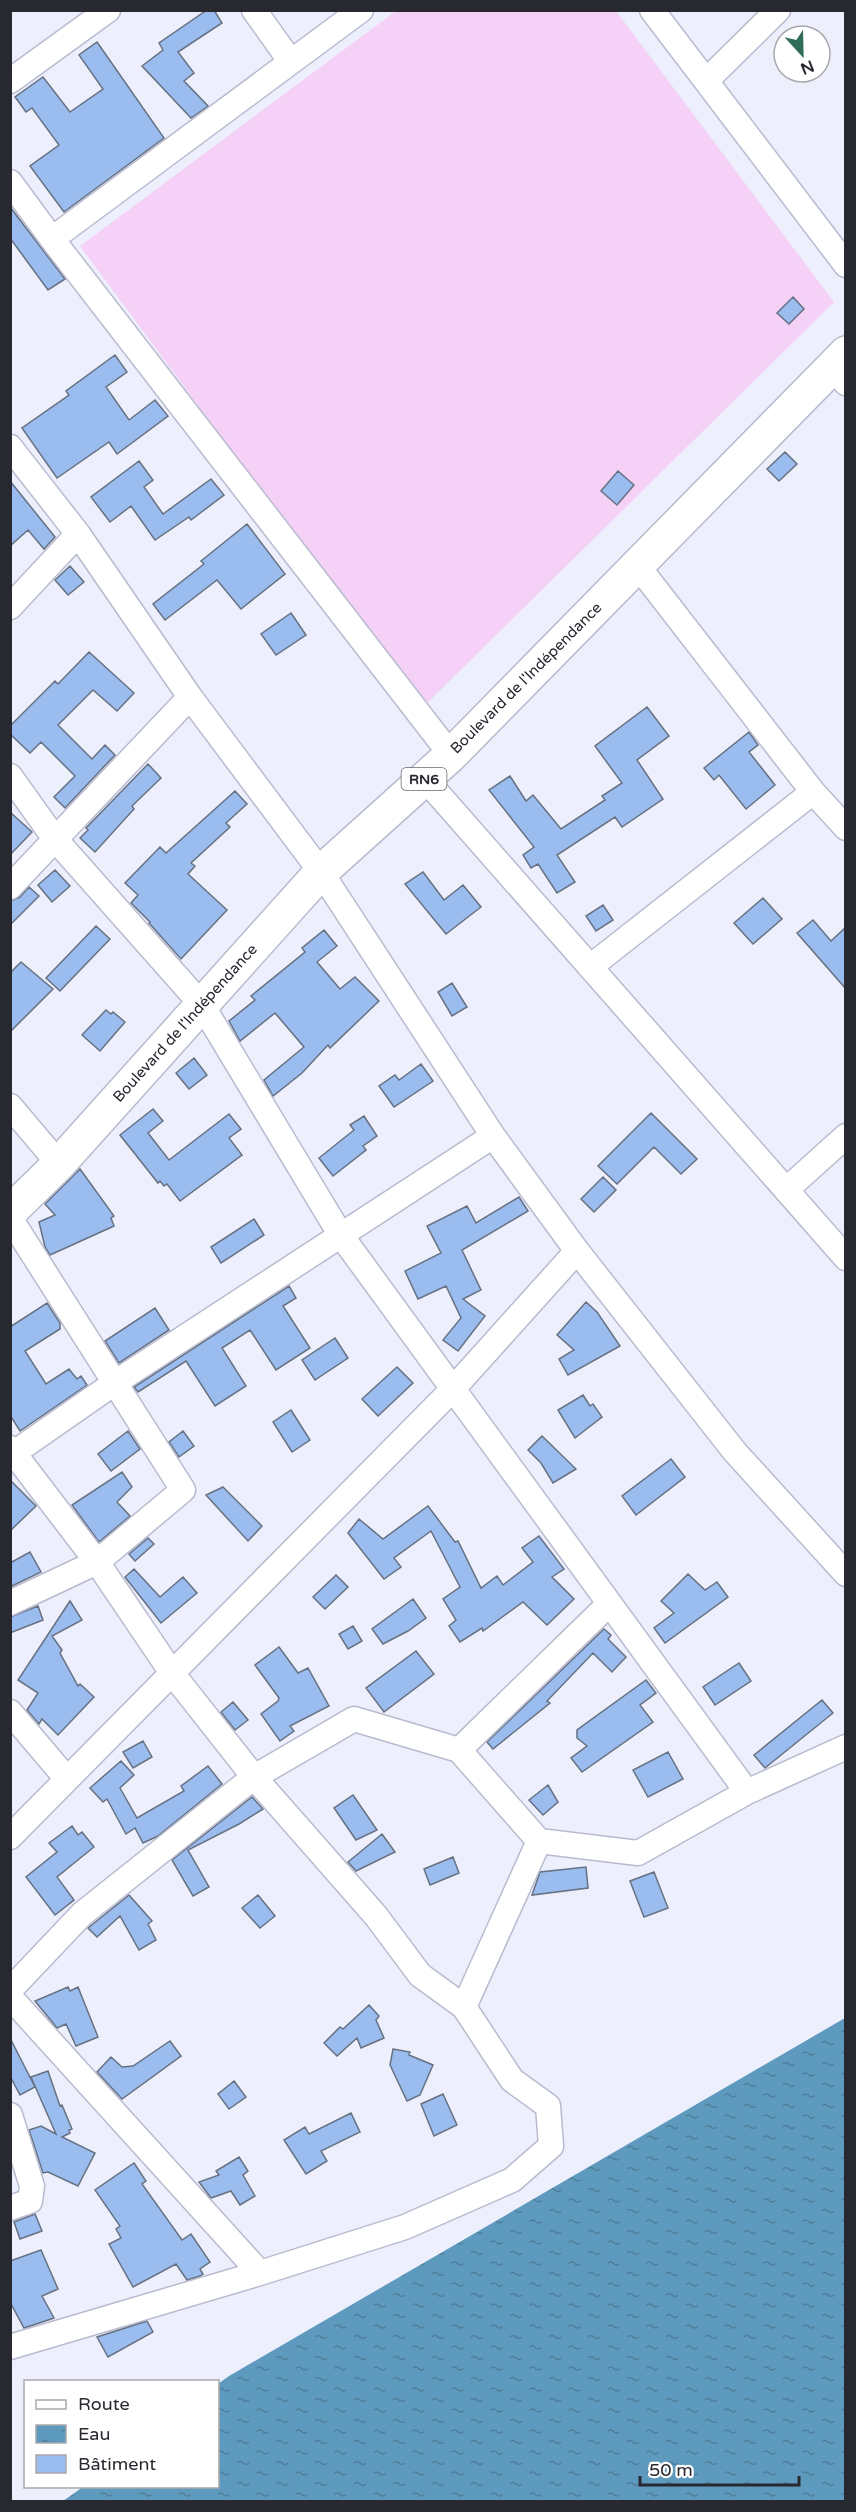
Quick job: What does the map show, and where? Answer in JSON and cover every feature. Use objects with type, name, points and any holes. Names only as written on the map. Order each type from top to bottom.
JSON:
[{"type":"highway","name":"Boulevard de l'Indépendance","points":[[10,1212],[59,1164],[321,872],[451,754],[637,565],[841,367]]},
{"type":"street","points":[[10,81],[108,10]]},
{"type":"street","points":[[254,10],[291,62]]},
{"type":"street","points":[[52,238],[361,10]]},
{"type":"street","points":[[652,10],[846,265]]},
{"type":"street","points":[[705,81],[778,10]]},
{"type":"street","points":[[10,182],[451,754]]},
{"type":"street","points":[[10,447],[78,534],[190,697],[321,872],[493,1136],[577,1251],[735,1452],[846,1574]]},
{"type":"street","points":[[10,607],[78,534]]},
{"type":"street","points":[[637,565],[813,792],[846,828]]},
{"type":"street","points":[[10,887],[190,697]]},
{"type":"street","points":[[10,776],[55,839],[202,1005],[340,1234],[747,1792]]},
{"type":"street","points":[[425,778],[846,1258]]},
{"type":"street","points":[[590,967],[813,792]]},
{"type":"street","points":[[10,1106],[59,1164]]},
{"type":"street","points":[[10,2347],[260,2273],[405,2227],[512,2180],[551,2146],[548,2106],[512,2080],[464,2007],[420,1975],[376,1916],[254,1777],[172,1673],[97,1562],[12,1451],[340,1234],[493,1136]]},
{"type":"street","points":[[786,1190],[846,1136]]},
{"type":"street","points":[[10,1218],[183,1490],[97,1562],[10,1604]]},
{"type":"street","points":[[10,1837],[452,1390],[577,1251]]},
{"type":"street","points":[[459,1750],[609,1604]]},
{"type":"street","points":[[12,1717],[67,1779]]},
{"type":"street","points":[[10,1990],[82,1914],[254,1777],[354,1719],[459,1750],[539,1841],[638,1853],[747,1792],[846,1747]]},
{"type":"street","points":[[464,2007],[539,1841]]},
{"type":"street","points":[[10,1996],[260,2273]]},
{"type":"street","points":[[10,2115],[32,2187],[30,2201],[10,2208]]},
{"type":"shaded area","points":[[396,11],[616,11],[834,302],[422,708],[80,246]]},
{"type":"water","points":[[845,2018],[845,2501],[63,2501],[82,2488],[219,2488],[219,2383]]},
{"type":"building","points":[[207,10],[214,10],[222,23],[178,52],[194,73],[184,81],[208,106],[191,118],[142,66],[163,50],[159,43]]},
{"type":"building","points":[[97,42],[164,138],[64,212],[30,166],[59,145],[32,108],[26,112],[15,97],[43,77],[70,112],[103,89],[79,55]]},
{"type":"building","points":[[10,207],[65,279],[48,290],[10,238]]},
{"type":"building","points":[[793,297],[804,309],[789,324],[777,313]]},
{"type":"building","points":[[115,355],[127,372],[106,387],[129,420],[155,400],[168,416],[117,454],[109,442],[57,478],[22,428],[69,395],[66,391]]},
{"type":"building","points":[[785,452],[797,464],[779,481],[767,469]]},
{"type":"building","points":[[139,461],[153,480],[144,487],[163,514],[211,479],[224,495],[191,520],[189,517],[155,540],[131,506],[110,522],[91,497]]},
{"type":"building","points":[[618,471],[634,485],[617,505],[601,491]]},
{"type":"building","points":[[10,481],[55,537],[44,549],[28,530],[10,546]]},
{"type":"building","points":[[247,524],[285,574],[241,609],[217,580],[165,620],[153,604],[204,564],[201,561]]},
{"type":"building","points":[[70,566],[84,582],[68,595],[55,580]]},
{"type":"building","points":[[291,613],[306,635],[276,655],[261,634]]},
{"type":"building","points":[[89,652],[134,693],[117,711],[93,690],[58,725],[92,759],[105,745],[115,755],[65,808],[54,797],[75,776],[41,742],[30,753],[10,734],[10,726],[55,681],[58,684]]},
{"type":"building","points":[[647,707],[669,736],[637,760],[663,799],[622,827],[615,817],[557,855],[575,882],[557,893],[538,864],[531,868],[523,855],[534,847],[489,790],[510,776],[526,801],[533,795],[561,829],[605,800],[602,796],[622,783],[595,746]]},
{"type":"building","points":[[749,732],[758,745],[749,752],[775,785],[746,809],[719,775],[714,780],[704,768]]},
{"type":"building","points":[[148,764],[161,778],[132,806],[134,809],[95,852],[80,838],[88,830],[86,828]]},
{"type":"building","points":[[235,791],[247,804],[226,823],[230,827],[191,863],[195,866],[188,874],[227,910],[181,959],[131,903],[138,895],[125,883],[160,847],[166,853]]},
{"type":"building","points":[[10,812],[32,832],[10,855]]},
{"type":"building","points":[[55,870],[70,886],[52,902],[38,885]]},
{"type":"building","points":[[423,872],[444,900],[463,885],[481,907],[446,934],[405,884]]},
{"type":"building","points":[[29,887],[39,896],[10,925],[10,901],[20,897]]},
{"type":"building","points":[[763,898],[782,919],[753,944],[734,923]]},
{"type":"building","points":[[603,905],[613,920],[596,931],[586,916]]},
{"type":"building","points":[[813,920],[831,941],[846,927],[846,989],[797,933]]},
{"type":"building","points":[[96,926],[110,939],[60,991],[46,978]]},
{"type":"building","points":[[324,930],[337,946],[317,962],[340,989],[355,977],[379,1001],[330,1048],[328,1045],[302,1073],[273,1096],[264,1080],[304,1047],[275,1013],[240,1041],[229,1021],[255,1000],[251,996],[305,952],[302,948]]},
{"type":"building","points":[[21,962],[53,989],[10,1032],[10,973]]},
{"type":"building","points":[[452,983],[467,1007],[452,1016],[438,992]]},
{"type":"building","points":[[106,1010],[111,1014],[113,1012],[125,1022],[100,1051],[82,1035]]},
{"type":"building","points":[[194,1058],[207,1075],[189,1089],[176,1073]]},
{"type":"building","points":[[421,1064],[433,1081],[394,1107],[379,1086],[395,1075],[399,1080]]},
{"type":"building","points":[[153,1109],[163,1121],[148,1133],[169,1160],[229,1114],[241,1129],[229,1138],[242,1155],[180,1201],[167,1184],[164,1186],[160,1181],[158,1183],[120,1135]]},
{"type":"building","points":[[651,1113],[697,1159],[681,1174],[654,1147],[617,1184],[598,1166]]},
{"type":"building","points":[[364,1116],[377,1136],[363,1146],[366,1150],[333,1176],[319,1158],[354,1130],[350,1125]]},
{"type":"building","points":[[80,1169],[114,1216],[111,1218],[114,1226],[50,1255],[45,1247],[39,1222],[55,1215],[45,1204]]},
{"type":"building","points":[[603,1177],[616,1190],[594,1212],[581,1199]]},
{"type":"building","points":[[519,1197],[528,1211],[462,1250],[481,1290],[463,1299],[485,1316],[458,1351],[443,1340],[461,1318],[446,1286],[418,1299],[405,1271],[441,1253],[427,1226],[467,1206],[476,1223]]},
{"type":"building","points":[[254,1219],[264,1235],[221,1263],[211,1247]]},
{"type":"building","points":[[289,1286],[296,1298],[283,1306],[310,1348],[276,1370],[250,1330],[222,1348],[246,1386],[215,1406],[186,1361],[138,1392],[134,1387]]},
{"type":"building","points":[[586,1302],[597,1312],[620,1346],[568,1375],[559,1359],[574,1350],[557,1335]]},
{"type":"building","points":[[47,1303],[60,1323],[60,1329],[25,1351],[46,1384],[69,1369],[77,1379],[81,1376],[87,1385],[20,1431],[10,1415],[10,1327]]},
{"type":"building","points":[[155,1308],[169,1330],[119,1363],[105,1341]]},
{"type":"building","points":[[335,1338],[348,1358],[315,1380],[302,1360]]},
{"type":"building","points":[[397,1367],[413,1383],[378,1416],[362,1399]]},
{"type":"building","points":[[583,1395],[590,1406],[593,1404],[602,1417],[575,1438],[558,1410]]},
{"type":"building","points":[[291,1410],[310,1440],[292,1452],[273,1422]]},
{"type":"building","points":[[128,1431],[140,1449],[111,1471],[98,1454]]},
{"type":"building","points":[[183,1431],[194,1446],[179,1457],[169,1442]]},
{"type":"building","points":[[542,1436],[576,1469],[553,1483],[541,1463],[528,1450]]},
{"type":"building","points":[[671,1459],[685,1477],[636,1515],[622,1496]]},
{"type":"building","points":[[122,1472],[132,1487],[117,1502],[130,1516],[99,1542],[72,1505]]},
{"type":"building","points":[[10,1480],[36,1506],[10,1531]]},
{"type":"building","points":[[223,1487],[262,1526],[248,1541],[206,1495]]},
{"type":"building","points":[[428,1506],[455,1542],[458,1541],[481,1588],[497,1576],[503,1585],[533,1562],[522,1548],[539,1536],[564,1569],[552,1577],[574,1599],[547,1625],[523,1602],[483,1631],[482,1628],[460,1642],[449,1626],[456,1620],[443,1599],[460,1587],[431,1531],[394,1558],[401,1567],[384,1579],[348,1533],[359,1519],[383,1539]]},
{"type":"building","points":[[148,1538],[154,1544],[135,1561],[129,1554]]},
{"type":"building","points":[[30,1552],[41,1572],[10,1587],[10,1563]]},
{"type":"building","points":[[134,1569],[160,1597],[183,1577],[197,1593],[161,1623],[125,1577]]},
{"type":"building","points":[[688,1574],[705,1590],[717,1582],[728,1597],[665,1643],[654,1628],[674,1613],[661,1601]]},
{"type":"building","points":[[336,1575],[348,1587],[325,1609],[313,1597]]},
{"type":"building","points":[[413,1599],[426,1618],[408,1631],[383,1644],[372,1629]]},
{"type":"building","points":[[70,1601],[82,1620],[52,1636],[62,1650],[60,1653],[78,1686],[80,1684],[94,1697],[58,1735],[42,1719],[39,1724],[27,1710],[38,1693],[18,1680]]},
{"type":"building","points":[[38,1606],[43,1620],[10,1633],[10,1617]]},
{"type":"building","points":[[353,1626],[362,1641],[348,1649],[339,1634]]},
{"type":"building","points":[[604,1629],[611,1635],[608,1639],[626,1657],[612,1672],[593,1653],[547,1701],[550,1703],[493,1749],[487,1742]]},
{"type":"building","points":[[279,1647],[298,1673],[308,1668],[329,1706],[290,1726],[294,1731],[280,1741],[261,1714],[279,1698],[255,1665]]},
{"type":"building","points":[[416,1651],[434,1674],[384,1712],[366,1688]]},
{"type":"building","points":[[739,1663],[751,1681],[715,1705],[703,1687]]},
{"type":"building","points":[[646,1680],[656,1693],[640,1705],[653,1722],[582,1772],[571,1758],[587,1746],[577,1738],[577,1730]]},
{"type":"building","points":[[822,1700],[833,1713],[765,1768],[754,1755]]},
{"type":"building","points":[[233,1702],[248,1720],[235,1730],[221,1712]]},
{"type":"building","points":[[143,1741],[152,1757],[133,1768],[123,1752]]},
{"type":"building","points":[[668,1752],[683,1779],[648,1797],[633,1770]]},
{"type":"building","points":[[121,1761],[134,1775],[120,1788],[137,1818],[184,1791],[181,1786],[208,1766],[222,1784],[158,1836],[143,1843],[135,1828],[126,1834],[107,1799],[103,1802],[90,1788]]},
{"type":"building","points":[[548,1785],[558,1802],[543,1815],[529,1800]]},
{"type":"building","points":[[353,1795],[377,1830],[356,1840],[334,1808]]},
{"type":"building","points":[[252,1797],[263,1809],[188,1850],[209,1887],[193,1896],[172,1860]]},
{"type":"building","points":[[72,1826],[78,1835],[82,1832],[94,1847],[57,1877],[74,1900],[55,1915],[26,1877],[57,1852],[49,1843]]},
{"type":"building","points":[[382,1834],[395,1852],[356,1871],[348,1862]]},
{"type":"building","points":[[453,1857],[459,1873],[430,1885],[424,1869]]},
{"type":"building","points":[[586,1867],[588,1888],[532,1895],[540,1872]]},
{"type":"building","points":[[654,1872],[668,1908],[644,1917],[630,1881]]},
{"type":"building","points":[[129,1895],[152,1921],[148,1924],[156,1940],[139,1950],[120,1916],[97,1937],[88,1928]]},
{"type":"building","points":[[258,1895],[275,1916],[260,1928],[242,1908]]},
{"type":"building","points":[[68,1987],[70,1991],[78,1987],[98,2037],[76,2046],[66,2024],[57,2028],[35,2001]]},
{"type":"building","points":[[369,2005],[379,2016],[376,2020],[384,2038],[361,2048],[357,2038],[337,2056],[324,2043],[340,2027],[343,2029]]},
{"type":"building","points":[[10,2038],[35,2087],[20,2095],[10,2076]]},
{"type":"building","points":[[170,2041],[181,2056],[122,2099],[97,2072],[111,2057],[122,2067],[133,2066]]},
{"type":"building","points":[[393,2049],[410,2052],[409,2055],[433,2065],[420,2095],[407,2101],[390,2065]]},
{"type":"building","points":[[48,2071],[60,2106],[62,2105],[72,2129],[69,2130],[70,2133],[62,2137],[95,2153],[78,2186],[48,2172],[43,2173],[29,2130],[41,2126],[56,2134],[31,2077]]},
{"type":"building","points":[[234,2081],[246,2097],[229,2109],[218,2094]]},
{"type":"building","points":[[443,2094],[457,2125],[434,2136],[421,2104]]},
{"type":"building","points":[[351,2113],[360,2132],[321,2151],[327,2161],[306,2174],[284,2140],[305,2127],[309,2134]]},
{"type":"building","points":[[239,2157],[248,2171],[243,2175],[255,2196],[240,2205],[231,2191],[211,2198],[199,2182],[219,2175],[216,2171]]},
{"type":"building","points":[[134,2163],[146,2181],[142,2184],[182,2240],[191,2234],[210,2262],[200,2269],[203,2274],[200,2276],[187,2280],[176,2264],[133,2287],[109,2244],[121,2238],[116,2229],[120,2226],[95,2190]]},
{"type":"building","points":[[35,2214],[42,2231],[20,2239],[14,2222]]},
{"type":"building","points":[[41,2250],[58,2289],[42,2296],[54,2318],[24,2328],[10,2302],[10,2261]]},
{"type":"building","points":[[147,2321],[153,2332],[108,2357],[97,2337]]}]
